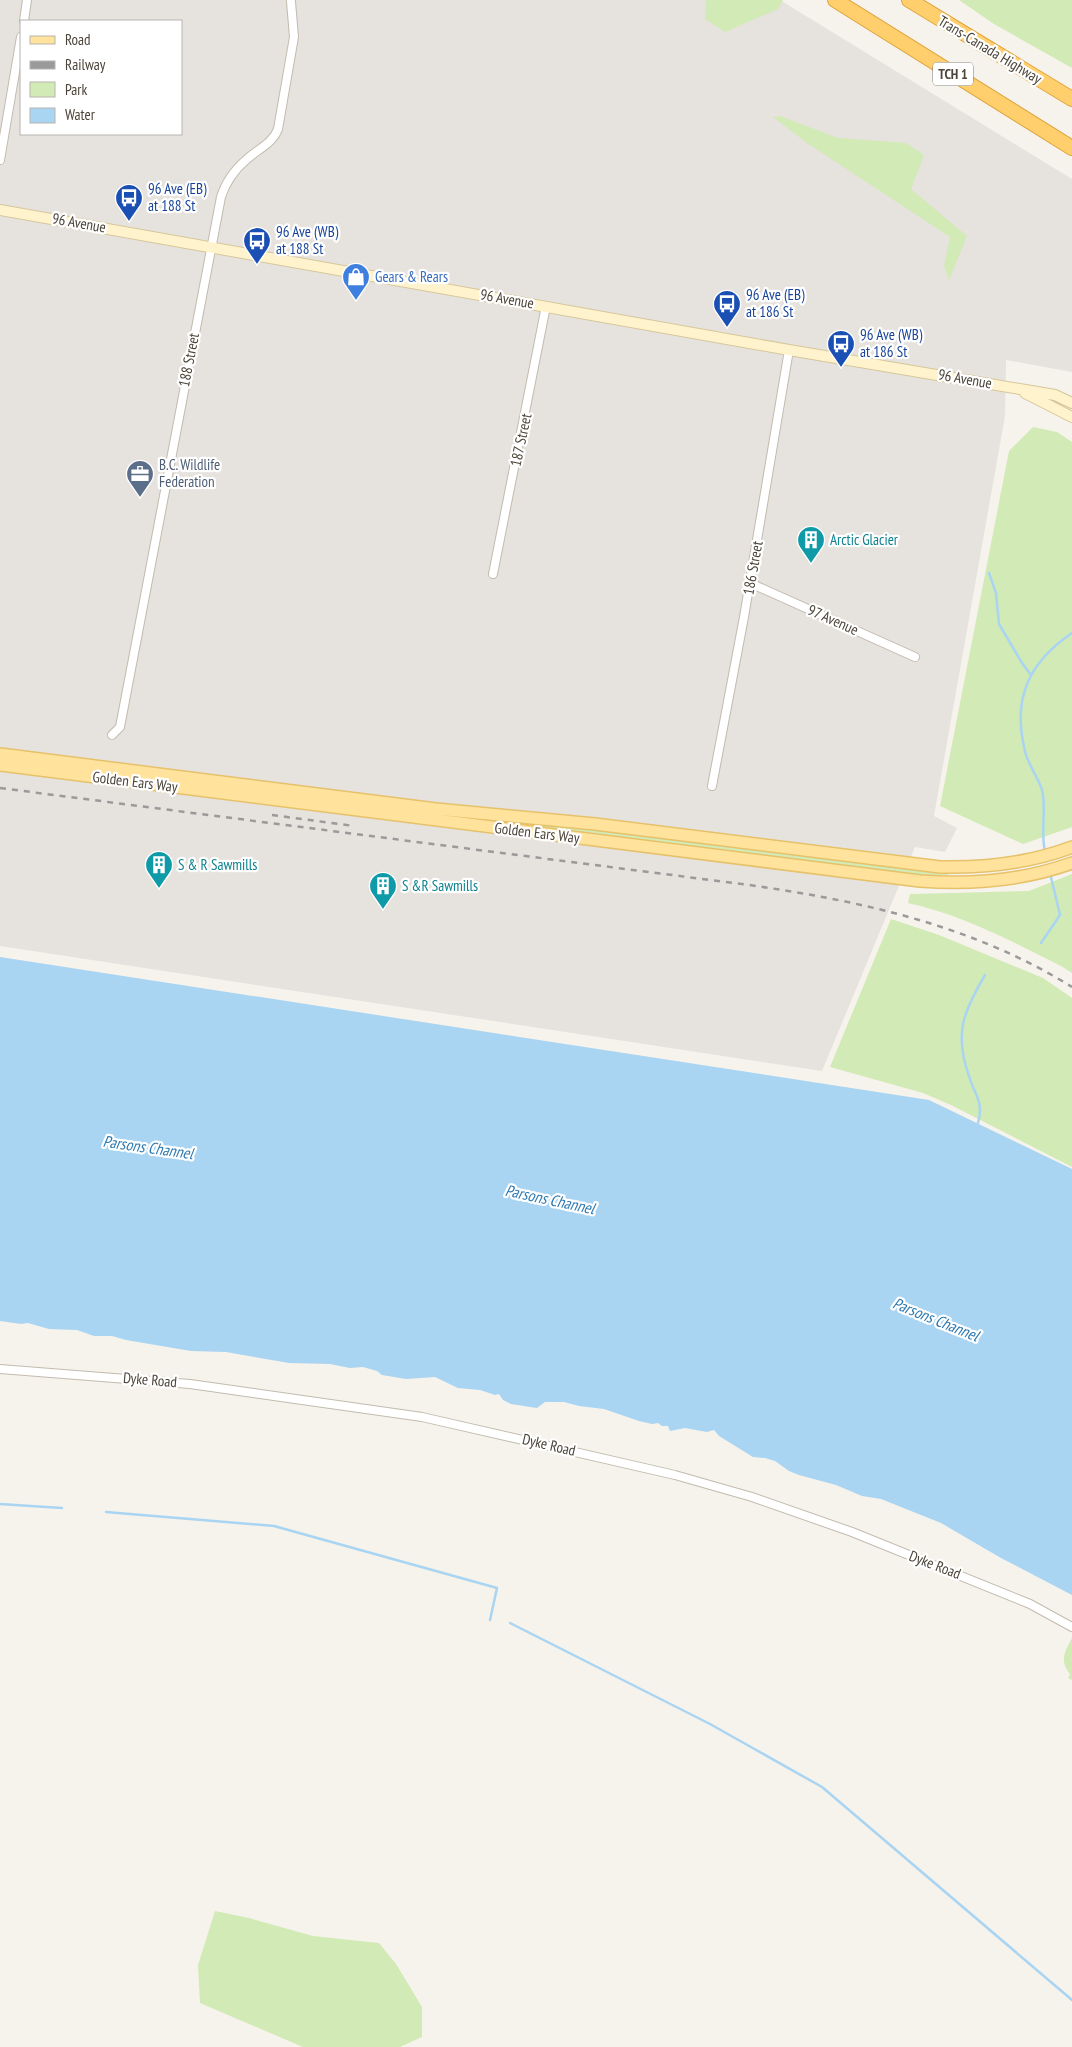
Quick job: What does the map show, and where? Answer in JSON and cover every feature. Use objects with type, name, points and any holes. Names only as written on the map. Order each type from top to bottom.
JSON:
[{"type":"highway","name":"TCH 1","points":[[834,0],[1072,148]]},
{"type":"highway","name":"Trans-Canada Highway","points":[[909,0],[1072,99]]},
{"type":"main road","name":"96 Avenue","points":[[0,210],[789,350],[1055,395],[1072,403]]},
{"type":"main road","name":"96 Avenue","points":[[1015,388],[1072,417]]},
{"type":"main road","name":"Golden Ears Way","points":[[0,754],[436,809],[585,823],[920,865],[982,866],[1031,860],[1072,847]]},
{"type":"main road","name":"Golden Ears Way","points":[[0,765],[910,880],[948,883],[1002,881],[1072,863]]},
{"type":"street","points":[[24,20],[27,0]]},
{"type":"street","name":"188 Street","points":[[112,735],[120,727],[221,197],[228,180],[248,158],[273,138],[278,129],[294,37],[291,2]]},
{"type":"street","points":[[0,160],[20,43]]},
{"type":"street","name":"187 Street","points":[[493,574],[546,306]]},
{"type":"street","name":"186 Street","points":[[712,786],[750,583],[789,350]]},
{"type":"street","name":"97 Avenue","points":[[750,583],[915,657]]},
{"type":"street","name":"Dyke Road","points":[[0,1369],[190,1384],[404,1414],[675,1475],[752,1497],[852,1532],[1022,1600],[1072,1627]]},
{"type":"shaded area","points":[[0,0],[780,0],[1072,179],[1072,372],[1006,360],[1005,416],[934,816],[957,828],[945,852],[915,847],[822,1071],[0,946]]},
{"type":"green space","points":[[705,0],[783,0],[778,9],[725,32],[705,19]]},
{"type":"green space","points":[[959,0],[1072,0],[1072,68],[994,24]]},
{"type":"green space","points":[[780,116],[838,138],[906,143],[924,155],[911,189],[967,236],[949,280],[944,266],[950,237],[807,143],[773,117]]},
{"type":"green space","points":[[1033,427],[1057,432],[1072,442],[1072,827],[1023,844],[940,806],[1009,451]]},
{"type":"green space","points":[[482,819],[580,828],[947,873],[948,875],[917,875],[482,821]]},
{"type":"green space","points":[[1072,874],[1072,973],[1024,947],[986,930],[948,914],[908,903],[910,894],[1029,891]]},
{"type":"green space","points":[[891,919],[939,935],[1043,978],[1072,998],[1072,1167],[951,1105],[923,1093],[830,1067]]},
{"type":"green space","points":[[1072,1638],[1072,1680],[1068,1678],[1070,1674],[1065,1665],[1064,1656]]},
{"type":"green space","points":[[215,1911],[249,1918],[313,1936],[379,1943],[396,1964],[422,2007],[422,2037],[400,2047],[303,2047],[200,2003],[198,1965]]},
{"type":"water","name":"Parsons Channel","points":[[0,957],[929,1100],[1072,1169],[1072,1595],[1001,1558],[941,1523],[881,1499],[862,1496],[836,1485],[799,1475],[789,1471],[775,1461],[753,1457],[719,1436],[714,1430],[707,1432],[685,1428],[670,1431],[668,1426],[662,1426],[658,1423],[652,1424],[604,1409],[564,1402],[545,1402],[537,1408],[511,1404],[503,1400],[499,1394],[495,1395],[480,1390],[458,1388],[435,1377],[406,1379],[382,1375],[377,1371],[363,1367],[350,1368],[330,1364],[289,1363],[226,1352],[191,1351],[112,1336],[94,1336],[77,1330],[49,1329],[28,1323],[0,1321]]},
{"type":"waterway","points":[[989,573],[996,593],[999,624],[1031,675]]},
{"type":"waterway","points":[[1045,851],[1042,790],[1025,751],[1021,732],[1021,715],[1027,684],[1034,670],[1044,657],[1072,633]]},
{"type":"waterway","points":[[1041,943],[1060,915],[1050,873]]},
{"type":"waterway","points":[[978,1123],[980,1116],[979,1104],[964,1061],[962,1035],[966,1012],[985,975]]},
{"type":"waterway","points":[[0,1504],[62,1508]]},
{"type":"waterway","points":[[106,1512],[274,1526],[497,1588],[490,1620]]},
{"type":"waterway","points":[[510,1623],[710,1724],[822,1787],[1072,2000]]},
{"type":"railway","points":[[0,788],[791,891],[875,908],[957,932],[1035,966],[1072,987]]},
{"type":"railway","points":[[272,815],[354,826]]},
{"type":"place","name":"96 Ave (EB) at 188 St","points":[[129,222]]},
{"type":"place","name":"96 Ave (WB) at 188 St","points":[[257,265]]},
{"type":"place","name":"Gears & Rears","points":[[356,301]]},
{"type":"place","name":"96 Ave (EB) at 186 St","points":[[727,328]]},
{"type":"place","name":"96 Ave (WB) at 186 St","points":[[841,368]]},
{"type":"place","name":"B.C. Wildlife Federation","points":[[140,498]]},
{"type":"place","name":"Arctic Glacier","points":[[811,564]]},
{"type":"place","name":"S & R Sawmills","points":[[159,889]]},
{"type":"place","name":"S &R Sawmills","points":[[383,910]]}]
